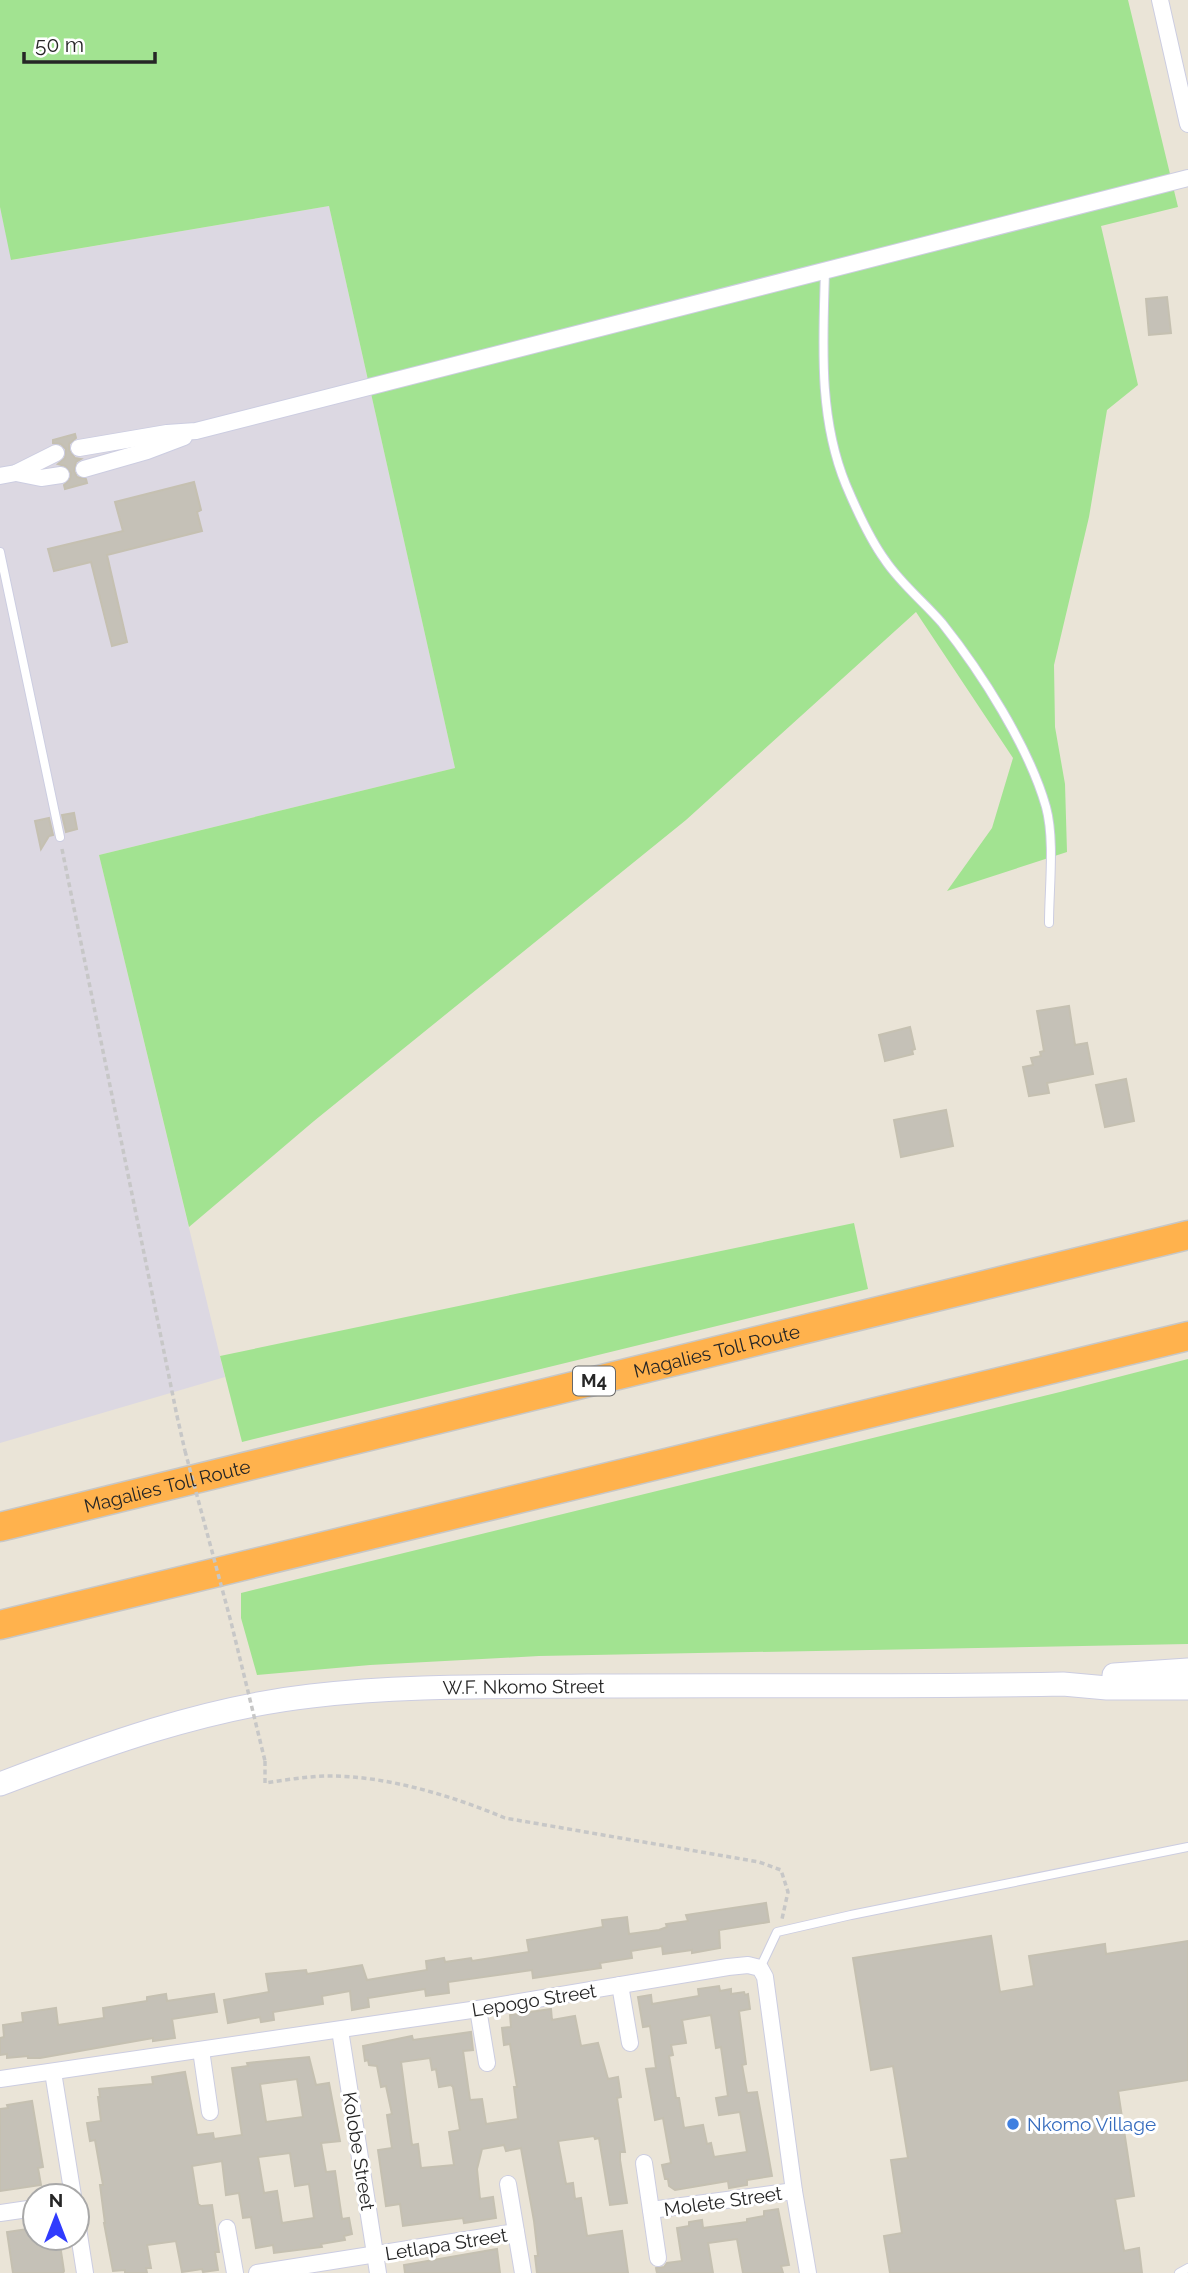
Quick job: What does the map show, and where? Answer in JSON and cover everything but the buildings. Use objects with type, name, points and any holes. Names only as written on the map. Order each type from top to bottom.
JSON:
[{"type":"highway","name":"Magalies Toll Route","points":[[0,1527],[1183,1236]]},
{"type":"highway","points":[[0,1625],[1188,1336]]},
{"type":"main road","name":"W.F. Nkomo Street","points":[[1063,1684],[1085,1678],[1188,1670]]},
{"type":"main road","name":"W.F. Nkomo Street","points":[[0,1784],[161,1728],[213,1714],[310,1696],[499,1687],[1063,1684],[1107,1688],[1188,1688]]},
{"type":"street","points":[[1160,0],[1188,124]]},
{"type":"street","points":[[79,448],[167,433],[196,431],[1188,178]]},
{"type":"street","points":[[84,469],[173,442],[196,431]]},
{"type":"street","points":[[8,475],[56,453]]},
{"type":"street","points":[[8,475],[41,478],[61,475]]},
{"type":"street","name":"Lepogo Street","points":[[0,2079],[478,2009],[748,1965],[760,1968]]},
{"type":"street","points":[[760,1968],[765,1977],[768,1994],[794,2191],[808,2273]]},
{"type":"street","points":[[620,1985],[630,2043]]},
{"type":"street","points":[[478,2009],[487,2063]]},
{"type":"street","name":"Kolobe Street","points":[[340,2029],[378,2273]]},
{"type":"street","points":[[201,2050],[210,2112]]},
{"type":"street","points":[[53,2072],[71,2182]]},
{"type":"street","name":"Molete Street","points":[[644,2164],[658,2258]]},
{"type":"street","name":"Letlapa Street","points":[[508,2184],[523,2273]]},
{"type":"street","name":"Molete Street","points":[[651,2210],[794,2191]]},
{"type":"street","points":[[0,2213],[21,2210]]},
{"type":"street","points":[[227,2228],[235,2273]]},
{"type":"street","name":"Letlapa Street","points":[[257,2273],[516,2232]]},
{"type":"street","points":[[82,2252],[85,2273]]},
{"type":"lane","points":[[825,271],[825,395],[834,447],[846,484],[867,531],[886,562],[942,624],[981,678],[1023,751],[1047,809],[1050,843],[1049,923]]},
{"type":"lane","points":[[0,552],[60,837]]},
{"type":"lane","points":[[760,1968],[777,1932],[1188,1847]]},
{"type":"lane","points":[[1178,2273],[1188,2268]]},
{"type":"path","points":[[60,837],[177,1416],[234,1635],[264,1761],[265,1783],[330,1776],[379,1781],[467,1802],[505,1818],[759,1862],[781,1870],[788,1892],[777,1932]]},
{"type":"shaded area","points":[[329,206],[455,768],[99,855],[225,1377],[0,1443],[0,207],[12,260]]},
{"type":"green space","points":[[0,0],[1128,0],[1178,207],[1101,226],[1138,385],[1107,410],[1089,517],[1054,665],[1055,727],[1065,784],[1067,852],[947,891],[992,828],[1013,758],[916,612],[686,820],[314,1121],[189,1227],[99,855],[455,768],[329,206],[11,260],[0,207]]},
{"type":"green space","points":[[854,1223],[868,1289],[242,1442],[220,1356]]},
{"type":"green space","points":[[1188,1359],[1188,1644],[539,1656],[370,1665],[257,1675],[241,1618],[241,1593]]},
{"type":"place","name":"Nkomo Village","points":[[1013,2124]]}]
